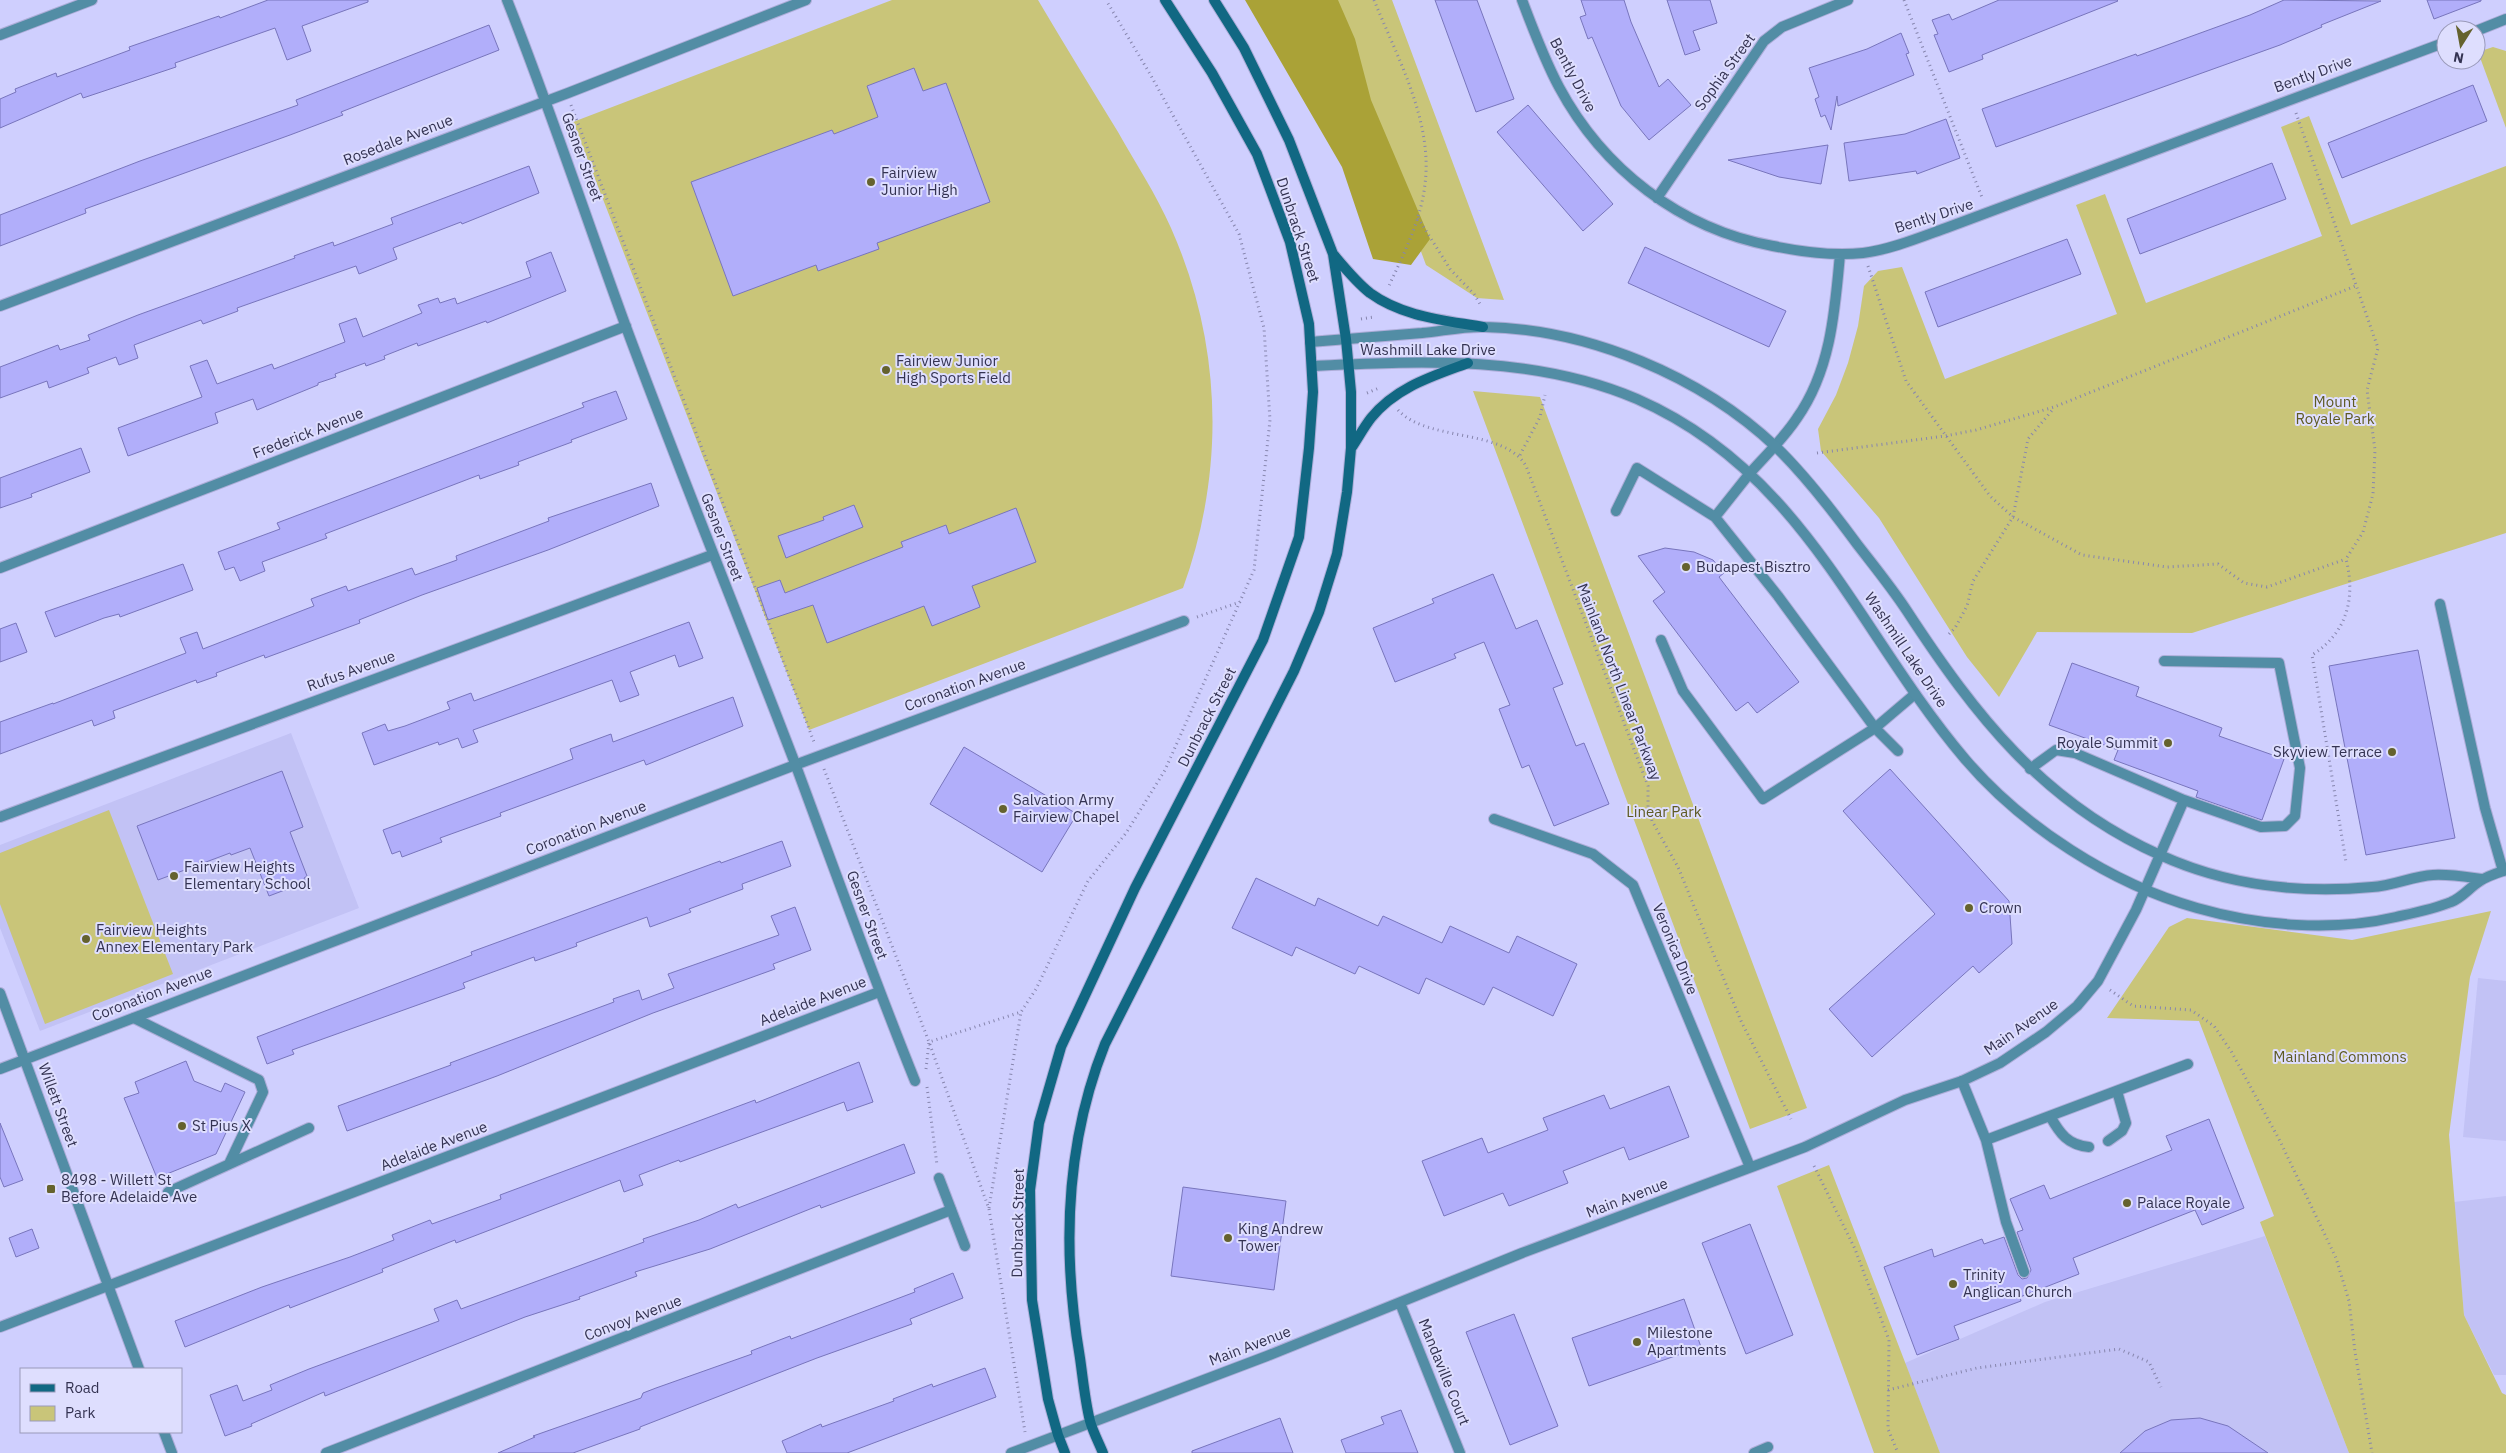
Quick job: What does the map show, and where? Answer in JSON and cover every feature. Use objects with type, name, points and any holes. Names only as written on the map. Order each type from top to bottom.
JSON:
[{"type":"main road","name":"Dunbrack Street","points":[[1065,1453],[1048,1398],[1032,1300],[1030,1190],[1039,1123],[1061,1047],[1136,888],[1263,640],[1299,537],[1309,448],[1312,366],[1310,342],[1303,292],[1290,242],[1257,154],[1212,73],[1166,0]]},
{"type":"main road","name":"Dunbrack Street","points":[[1103,1453],[1090,1422],[1074,1321],[1068,1235],[1072,1174],[1090,1081],[1105,1044],[1294,671],[1319,612],[1337,554],[1351,448],[1349,365],[1332,254],[1289,140],[1244,48],[1214,0]]},
{"type":"main road","points":[[1332,254],[1368,292],[1401,310],[1426,317],[1483,327]]},
{"type":"main road","points":[[1351,448],[1371,418],[1389,400],[1410,385],[1468,363]]},
{"type":"street","points":[[0,35],[92,0]]},
{"type":"street","name":"Gesner Street","points":[[507,0],[546,100],[626,326],[712,555],[795,765],[879,992],[915,1081]]},
{"type":"street","name":"Rosedale Avenue","points":[[0,306],[806,0]]},
{"type":"street","name":"Bently Drive","points":[[1522,0],[1548,65],[1584,126],[1612,161],[1657,198],[1694,220],[1747,241],[1801,251],[1840,254],[1864,253],[1988,214],[2291,98],[2436,46]]},
{"type":"street","name":"Sophia Street","points":[[1657,198],[1764,41],[1782,27],[1848,0]]},
{"type":"street","points":[[2486,27],[2506,19]]},
{"type":"street","points":[[1715,517],[1798,417],[1815,386],[1826,356],[1835,309],[1840,254]]},
{"type":"street","name":"Frederick Avenue","points":[[0,568],[626,326]]},
{"type":"street","name":"Washmill Lake Drive","points":[[1310,342],[1483,327],[1575,339],[1619,353],[1665,372],[1712,398],[1744,420],[1775,446],[1834,513],[1899,599],[1933,652],[2008,748],[2030,769],[2079,809],[2160,855],[2202,871],[2248,882],[2291,888],[2334,890],[2378,887],[2433,875],[2482,878],[2505,871]]},
{"type":"street","name":"Washmill Lake Drive","points":[[1312,366],[1468,363],[1559,374],[1638,400],[1685,425],[1719,447],[1778,500],[1804,532],[1915,694],[1966,760],[1997,793],[2048,833],[2089,861],[2146,890],[2210,912],[2257,921],[2347,924],[2393,918],[2454,901],[2482,878]]},
{"type":"street","points":[[1616,511],[1637,468],[1715,517],[1778,596],[1875,728],[1898,751]]},
{"type":"street","name":"Rufus Avenue","points":[[0,816],[712,555]]},
{"type":"street","points":[[2440,604],[2485,808],[2505,871]]},
{"type":"street","name":"Coronation Avenue","points":[[0,1069],[795,765],[1184,621]]},
{"type":"street","points":[[1661,640],[1683,691],[1763,799],[1875,728],[1915,694]]},
{"type":"street","points":[[2030,769],[2056,750],[2076,753],[2184,800],[2261,826],[2285,826],[2295,816],[2300,768],[2279,663],[2164,661]]},
{"type":"street","name":"Main Avenue","points":[[1011,1453],[1267,1356],[1531,1250],[1805,1147],[1906,1100],[1962,1081],[2000,1063],[2046,1032],[2077,1006],[2098,981],[2116,952],[2146,890],[2184,800]]},
{"type":"street","name":"Veronica Drive","points":[[1494,819],[1593,854],[1633,885],[1750,1168]]},
{"type":"street","name":"Adelaide Avenue","points":[[0,1327],[879,992]]},
{"type":"street","name":"Willett Street","points":[[0,993],[26,1059],[107,1286],[139,1368]]},
{"type":"street","points":[[134,1018],[259,1080],[263,1092],[228,1164]]},
{"type":"street","points":[[1986,1140],[2188,1064]]},
{"type":"street","points":[[1962,1081],[1986,1140],[1996,1174],[2006,1222],[2024,1272]]},
{"type":"street","points":[[2108,1141],[2122,1130],[2126,1122],[2117,1091]]},
{"type":"street","points":[[2050,1116],[2060,1134],[2069,1142],[2078,1146],[2089,1147]]},
{"type":"street","points":[[168,1192],[308,1128]]},
{"type":"street","points":[[939,1178],[965,1246]]},
{"type":"street","name":"Convoy Avenue","points":[[326,1453],[951,1210]]},
{"type":"street","name":"Mandaville Court","points":[[1400,1303],[1460,1453]]},
{"type":"street","points":[[164,1433],[172,1453]]},
{"type":"street","points":[[1754,1453],[1768,1447]]},
{"type":"path","points":[[989,1209],[1021,1012],[1036,989],[1088,881],[1126,833],[1165,770],[1254,570],[1270,420],[1264,328],[1239,234],[1150,74],[1106,0]]},
{"type":"path","points":[[1374,0],[1407,80],[1420,119],[1427,156],[1425,186],[1418,218],[1386,293]]},
{"type":"path","points":[[1904,0],[1988,214]]},
{"type":"path","points":[[1864,253],[1906,381],[1990,496],[2012,517],[2082,555],[2167,567],[2218,564],[2244,583],[2267,587],[2346,559],[2363,532],[2373,494],[2375,450],[2366,390],[2378,348],[2358,285],[2291,98]]},
{"type":"path","points":[[1418,218],[1450,269],[1474,294],[1480,304]]},
{"type":"path","points":[[1817,453],[1945,436],[1976,430],[2054,408],[2358,285]]},
{"type":"path","points":[[1375,322],[1374,317],[1379,308]]},
{"type":"path","points":[[1361,318],[1374,317]]},
{"type":"path","points":[[1366,393],[1379,388]]},
{"type":"path","points":[[1396,408],[1417,425],[1459,433],[1520,456],[1540,417],[1545,395]]},
{"type":"path","points":[[1949,634],[1955,628],[1967,606],[1973,581],[2012,517],[2028,439],[2054,408]]},
{"type":"path","name":"Mainland North Linear Parkway","points":[[1520,456],[1526,466],[1648,786],[1648,809],[1652,821],[1678,866],[1741,1021],[1791,1119]]},
{"type":"path","points":[[2346,559],[2351,577],[2348,606],[2340,627],[2328,645],[2312,655],[2346,862]]},
{"type":"path","points":[[1184,621],[1240,602]]},
{"type":"path","points":[[2098,981],[2133,1006],[2192,1010],[2214,1026],[2231,1051],[2280,1141],[2336,1258],[2350,1300],[2355,1352],[2372,1453]]},
{"type":"path","points":[[926,1074],[929,1042],[1021,1012]]},
{"type":"path","points":[[927,1084],[939,1178]]},
{"type":"path","points":[[1814,1166],[1855,1249],[1889,1340],[1888,1429],[1898,1453]]},
{"type":"path","points":[[1888,1390],[1978,1368],[2119,1348],[2149,1362],[2161,1387]]},
{"type":"shaded area","points":[[1245,0],[1338,0],[1355,39],[1371,100],[1430,239],[1411,265],[1373,259],[1342,167]]},
{"type":"shaded area","name":"Fairview Heights Elementary School","points":[[291,733],[359,908],[40,1031],[0,928],[0,845]]},
{"type":"shaded area","points":[[2478,978],[2506,981],[2506,1141],[2463,1137]]},
{"type":"shaded area","points":[[2506,1196],[2506,1375],[2494,1375],[2464,1315],[2454,1202]]},
{"type":"shaded area","points":[[2265,1236],[2349,1453],[1940,1453],[1905,1363],[2045,1302]]},
{"type":"green space","points":[[892,0],[1038,0],[1152,191],[1171,228],[1188,272],[1200,316],[1209,361],[1212,406],[1212,452],[1206,498],[1197,543],[1183,588],[809,730],[573,122]]},
{"type":"green space","points":[[1328,0],[1392,0],[1504,300],[1477,298],[1426,265]]},
{"type":"green space","points":[[2493,47],[2506,51],[2506,128],[2485,70],[2486,49]]},
{"type":"green space","name":"Mount Royale Park","points":[[2309,116],[2351,225],[2506,166],[2506,533],[2192,633],[2037,632],[1999,697],[1967,657],[1879,518],[1821,451],[1818,429],[1836,395],[1848,363],[1858,326],[1864,286],[1878,271],[1902,267],[1945,379],[2117,314],[2076,205],[2105,194],[2146,303],[2322,236],[2281,127]]},
{"type":"green space","name":"Linear Park","points":[[1473,391],[1540,397],[1807,1108],[1750,1129]]},
{"type":"green space","name":"Fairview Heights Annex Elementary Park","points":[[109,810],[173,974],[45,1024],[0,904],[0,853]]},
{"type":"green space","name":"Mainland Commons","points":[[2491,911],[2470,977],[2449,1135],[2464,1315],[2502,1393],[2506,1395],[2506,1453],[2349,1453],[2260,1222],[2274,1216],[2199,1021],[2107,1018],[2169,927],[2187,918],[2352,940]]},
{"type":"green space","points":[[1829,1165],[1940,1453],[1874,1453],[1777,1186]]},
{"type":"building","points":[[268,0],[368,0],[368,2],[302,26],[311,51],[287,60],[275,28],[175,63],[176,67],[83,98],[81,93],[0,128],[0,99],[16,92],[15,89],[56,73],[57,77],[130,50],[129,47],[219,16],[220,18]]},
{"type":"building","points":[[1435,0],[1477,0],[1514,99],[1476,112]]},
{"type":"building","points":[[1581,0],[1624,0],[1631,22],[1659,87],[1668,79],[1691,105],[1649,140],[1621,106],[1592,37],[1588,39],[1580,17],[1586,15]]},
{"type":"building","points":[[1667,0],[1710,0],[1717,23],[1693,31],[1700,50],[1685,55]]},
{"type":"building","points":[[1999,0],[2118,1],[1982,55],[1983,59],[1949,72],[1934,35],[1938,34],[1932,20],[1949,14],[1952,20]]},
{"type":"building","points":[[2284,0],[2381,1],[2321,25],[2322,27],[2280,45],[1996,147],[1982,109],[2136,54],[2137,56],[2250,15]]},
{"type":"building","points":[[2427,0],[2481,0],[2481,1],[2434,19]]},
{"type":"building","points":[[489,25],[499,50],[341,112],[343,115],[85,209],[86,213],[0,246],[0,215],[140,161],[298,105],[296,100]]},
{"type":"building","points":[[1901,33],[1909,53],[1906,54],[1914,75],[1838,106],[1837,96],[1831,130],[1825,115],[1821,117],[1815,99],[1819,97],[1809,68],[1867,49]]},
{"type":"building","name":"Fairview Junior High","points":[[914,68],[923,91],[946,83],[990,202],[877,243],[879,249],[818,271],[816,265],[733,296],[691,182],[832,130],[834,134],[878,117],[867,86]]},
{"type":"building","points":[[2473,85],[2487,121],[2342,178],[2328,143]]},
{"type":"building","points":[[1528,105],[1613,204],[1583,231],[1497,132]]},
{"type":"building","points":[[1946,119],[1960,158],[1917,174],[1916,171],[1849,181],[1844,143],[1905,134]]},
{"type":"building","points":[[1828,145],[1821,184],[1779,177],[1728,160]]},
{"type":"building","points":[[2272,163],[2286,199],[2140,254],[2127,219]]},
{"type":"building","points":[[529,166],[539,193],[462,224],[461,222],[393,248],[397,259],[359,274],[356,266],[237,308],[238,311],[203,324],[201,320],[134,345],[138,358],[119,365],[116,357],[87,368],[89,373],[49,388],[47,381],[0,398],[0,367],[58,345],[60,350],[90,340],[88,335],[138,315],[295,258],[294,256],[333,242],[334,246],[393,224],[391,218]]},
{"type":"building","points":[[2067,239],[2081,274],[1938,327],[1925,292]]},
{"type":"building","points":[[1645,247],[1786,311],[1769,347],[1628,283]]},
{"type":"building","points":[[551,252],[566,291],[487,323],[486,321],[418,346],[417,343],[384,356],[385,359],[366,366],[365,363],[335,374],[336,377],[257,410],[253,399],[215,413],[218,423],[128,456],[118,428],[202,397],[190,366],[207,360],[217,384],[272,364],[274,369],[345,342],[339,324],[356,318],[363,337],[422,313],[418,305],[438,298],[440,303],[455,298],[457,304],[531,277],[526,262]]},
{"type":"building","points":[[616,391],[627,419],[518,462],[519,465],[480,479],[479,475],[325,534],[327,538],[262,562],[265,571],[240,581],[234,567],[225,570],[218,552],[280,529],[277,523],[584,407],[582,403]]},
{"type":"building","points":[[81,448],[90,472],[31,494],[32,497],[0,508],[0,478]]},
{"type":"building","points":[[651,483],[659,506],[548,550],[422,595],[359,620],[360,623],[265,658],[264,655],[216,673],[217,676],[197,683],[196,680],[113,711],[115,718],[94,726],[92,720],[0,754],[0,722],[53,704],[186,653],[180,638],[197,632],[203,649],[314,606],[311,599],[346,586],[348,591],[412,568],[415,575],[457,560],[456,556],[549,521],[548,518]]},
{"type":"building","points":[[854,505],[863,527],[786,558],[778,536],[824,520],[823,517]]},
{"type":"building","points":[[1016,508],[1036,562],[972,586],[980,607],[932,626],[924,606],[827,643],[813,605],[768,620],[757,588],[780,580],[785,593],[903,547],[901,542],[946,525],[949,534]]},
{"type":"building","points":[[1665,548],[1694,552],[1713,560],[1724,573],[1719,577],[1799,682],[1757,713],[1748,702],[1736,711],[1653,601],[1665,592],[1638,556]]},
{"type":"building","points":[[183,564],[193,590],[120,617],[119,614],[104,618],[55,637],[45,612]]},
{"type":"building","points":[[1493,574],[1516,629],[1537,620],[1563,684],[1553,688],[1576,746],[1584,743],[1609,804],[1554,826],[1529,765],[1522,768],[1499,709],[1510,705],[1484,642],[1454,654],[1456,658],[1395,682],[1373,628],[1434,603],[1432,599]]},
{"type":"building","points":[[689,622],[703,658],[679,667],[675,655],[630,672],[639,695],[620,702],[612,680],[473,730],[478,742],[462,748],[458,738],[439,745],[438,742],[374,765],[362,733],[385,724],[388,731],[405,726],[450,709],[447,702],[471,693],[474,701]]},
{"type":"building","points":[[16,623],[27,652],[0,662],[0,629]]},
{"type":"building","name":"Skyview Terrace","points":[[2418,650],[2455,838],[2366,855],[2329,666]]},
{"type":"building","name":"Royale Summit","points":[[2072,663],[2139,687],[2136,696],[2222,728],[2219,736],[2284,759],[2262,820],[2196,797],[2198,791],[2114,760],[2118,750],[2049,725]]},
{"type":"building","points":[[733,697],[743,726],[646,765],[644,760],[500,813],[501,816],[440,838],[442,842],[402,857],[400,851],[392,854],[383,830],[573,759],[570,749],[611,734],[613,742]]},
{"type":"building","name":"Salvation Army Fairview Chapel","points":[[964,747],[1077,814],[1042,872],[930,804]]},
{"type":"building","name":"Crown","points":[[1890,769],[2009,901],[2012,944],[1979,973],[1973,966],[1872,1057],[1829,1009],[1935,914],[1843,811]]},
{"type":"building","points":[[282,771],[303,827],[290,832],[307,876],[304,878],[306,882],[269,896],[250,848],[231,855],[230,853],[158,880],[137,826]]},
{"type":"building","points":[[782,841],[791,866],[742,884],[743,889],[689,909],[691,912],[650,927],[647,917],[576,943],[577,946],[535,961],[534,957],[463,983],[465,988],[292,1050],[294,1054],[267,1064],[257,1037],[472,955],[471,952],[720,861],[721,863]]},
{"type":"building","points":[[1256,878],[1315,906],[1318,898],[1378,926],[1383,916],[1442,943],[1450,926],[1509,953],[1517,936],[1577,964],[1553,1016],[1493,987],[1484,1005],[1426,978],[1419,994],[1359,966],[1355,974],[1296,947],[1292,956],[1232,928]]},
{"type":"building","points":[[795,907],[811,950],[773,964],[775,969],[653,1013],[497,1076],[347,1131],[338,1106],[614,1002],[613,999],[639,990],[642,1000],[674,988],[668,974],[779,935],[771,916]]},
{"type":"building","name":"St Pius X","points":[[186,1061],[194,1081],[221,1092],[225,1083],[245,1092],[216,1154],[157,1178],[124,1098],[139,1093],[135,1082]]},
{"type":"building","points":[[859,1062],[873,1102],[847,1111],[844,1102],[680,1162],[679,1160],[639,1175],[643,1185],[624,1192],[620,1180],[456,1243],[455,1240],[382,1269],[383,1272],[290,1308],[289,1305],[185,1347],[175,1321],[262,1287],[394,1240],[392,1235],[430,1220],[432,1224],[501,1199],[500,1195],[755,1100],[756,1103]]},
{"type":"building","points":[[1669,1086],[1689,1137],[1629,1160],[1624,1147],[1563,1171],[1568,1183],[1509,1206],[1503,1193],[1444,1216],[1422,1161],[1482,1138],[1488,1153],[1548,1130],[1543,1118],[1604,1095],[1610,1109]]},
{"type":"building","name":"Palace Royale","points":[[2209,1119],[2244,1208],[2202,1225],[2195,1210],[2073,1258],[2079,1274],[2020,1297],[2021,1301],[1954,1326],[1959,1339],[1917,1355],[1884,1267],[1932,1249],[1934,1257],[1982,1239],[1984,1244],[2004,1237],[2018,1275],[2022,1279],[2027,1278],[2031,1270],[2017,1232],[2023,1230],[2010,1199],[2044,1185],[2050,1199],[2172,1150],[2166,1136]]},
{"type":"building","points":[[0,1123],[23,1180],[4,1187],[0,1177]]},
{"type":"building","points":[[904,1144],[915,1173],[821,1208],[820,1205],[710,1249],[635,1272],[637,1276],[579,1297],[580,1299],[525,1317],[325,1396],[324,1392],[251,1424],[252,1426],[225,1436],[210,1395],[237,1385],[243,1401],[272,1390],[270,1385],[309,1369],[439,1321],[434,1309],[457,1300],[461,1309],[644,1242],[643,1239],[699,1220],[736,1204],[738,1208]]},
{"type":"building","name":"King Andrew Tower","points":[[1183,1187],[1286,1201],[1274,1290],[1171,1276]]},
{"type":"building","points":[[1750,1224],[1793,1335],[1746,1354],[1702,1243]]},
{"type":"building","points":[[32,1229],[39,1248],[16,1257],[9,1238]]},
{"type":"building","points":[[953,1273],[963,1298],[910,1319],[912,1324],[817,1358],[640,1427],[640,1429],[573,1453],[498,1453],[535,1437],[533,1436],[641,1398],[643,1393],[752,1354],[751,1351],[790,1336],[791,1339],[915,1292],[914,1289]]},
{"type":"building","name":"Milestone Apartments","points":[[1684,1299],[1701,1347],[1589,1386],[1572,1338]]},
{"type":"building","points":[[1514,1314],[1558,1426],[1510,1445],[1466,1332]]},
{"type":"building","points":[[985,1368],[996,1397],[847,1453],[787,1453],[782,1441],[821,1424],[822,1427],[894,1401],[893,1399],[932,1384],[933,1387]]},
{"type":"building","points":[[1401,1410],[1418,1453],[1346,1453],[1341,1440],[1384,1424],[1381,1417]]},
{"type":"building","points":[[1280,1418],[1293,1453],[1192,1453],[1192,1451]]},
{"type":"building","points":[[2200,1418],[2228,1426],[2268,1453],[2120,1453],[2145,1431],[2171,1420]]},
{"type":"place","name":"Fairview Junior High","points":[[871,182]]},
{"type":"place","name":"Fairview Junior High Sports Field","points":[[886,370]]},
{"type":"place","name":"Budapest Bisztro","points":[[1686,567]]},
{"type":"place","name":"Royale Summit","points":[[2168,743]]},
{"type":"place","name":"Skyview Terrace","points":[[2392,752]]},
{"type":"place","name":"Salvation Army Fairview Chapel","points":[[1003,809]]},
{"type":"place","name":"Fairview Heights Elementary School","points":[[174,876]]},
{"type":"place","name":"Crown","points":[[1969,908]]},
{"type":"place","name":"Fairview Heights Annex Elementary Park","points":[[86,939]]},
{"type":"place","name":"St Pius X","points":[[182,1126]]},
{"type":"place","name":"8498 - Willett St Before Adelaide Ave","points":[[51,1189]]},
{"type":"place","name":"Palace Royale","points":[[2127,1203]]},
{"type":"place","name":"King Andrew Tower","points":[[1228,1238]]},
{"type":"place","name":"Trinity Anglican Church","points":[[1953,1284]]},
{"type":"place","name":"Milestone Apartments","points":[[1637,1342]]}]
